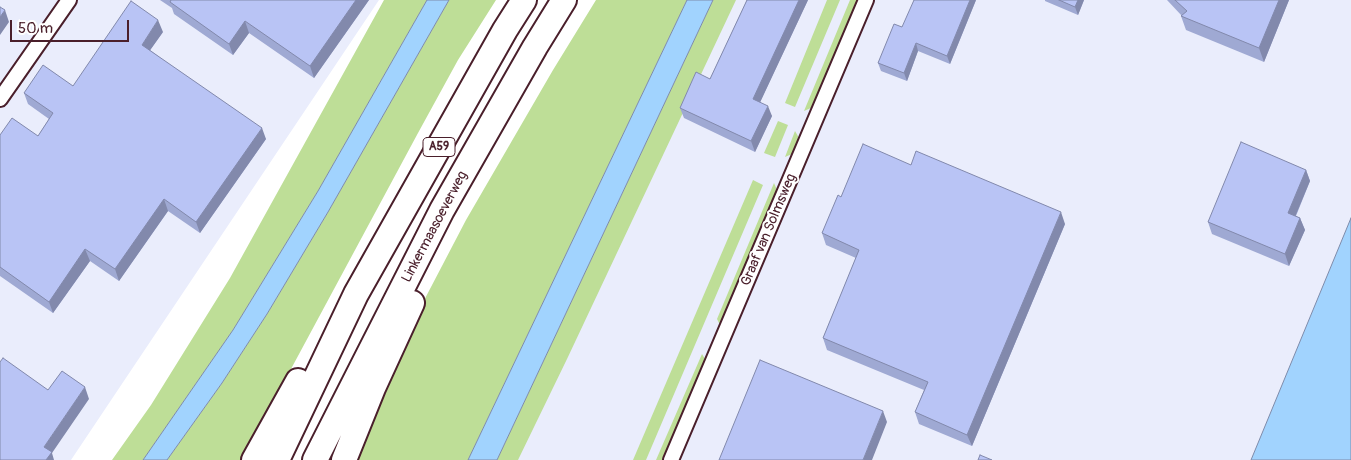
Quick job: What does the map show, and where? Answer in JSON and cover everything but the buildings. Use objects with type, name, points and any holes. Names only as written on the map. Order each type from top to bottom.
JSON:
[{"type":"highway","name":"A59","points":[[277,460],[356,294],[500,38],[524,0]]},
{"type":"highway","name":"Linkermaasoeverweg","points":[[315,460],[442,210],[564,0]]},
{"type":"highway","name":"A59","points":[[344,460],[373,388],[428,267],[442,210]]},
{"type":"highway","name":"A59","points":[[254,460],[317,346],[356,294]]},
{"type":"street","points":[[0,99],[69,0]]},
{"type":"street","name":"Graaf van Solmsweg","points":[[671,460],[866,0]]},
{"type":"shaded area","points":[[0,0],[379,0],[71,460],[0,460]]},
{"type":"shaded area","points":[[725,0],[1351,0],[1351,460],[508,460]]},
{"type":"green space","points":[[384,0],[427,0],[318,191],[233,330],[143,460],[112,460],[151,405],[230,278]]},
{"type":"green space","points":[[449,0],[496,0],[458,60],[242,460],[167,460],[222,383],[267,314],[328,212]]},
{"type":"green space","points":[[596,0],[687,0],[468,460],[355,460],[419,310],[466,220]]},
{"type":"green space","points":[[713,0],[736,0],[518,460],[497,460]]},
{"type":"green space","points":[[827,0],[840,0],[795,107],[785,103]]},
{"type":"green space","points":[[850,0],[858,0],[811,108],[804,111]]},
{"type":"green space","points":[[778,121],[788,125],[775,157],[764,153]]},
{"type":"green space","points":[[795,131],[799,138],[792,154],[785,157]]},
{"type":"green space","points":[[753,180],[763,185],[646,460],[633,460]]},
{"type":"green space","points":[[774,183],[777,190],[721,323],[719,323],[717,319]]},
{"type":"green space","points":[[702,354],[705,359],[662,460],[656,460]]},
{"type":"water","points":[[427,0],[449,0],[328,212],[267,314],[222,383],[167,460],[143,460],[233,330],[318,191]]},
{"type":"water","points":[[687,0],[713,0],[497,460],[468,460]]},
{"type":"water","points":[[1351,218],[1351,460],[1251,460]]}]
